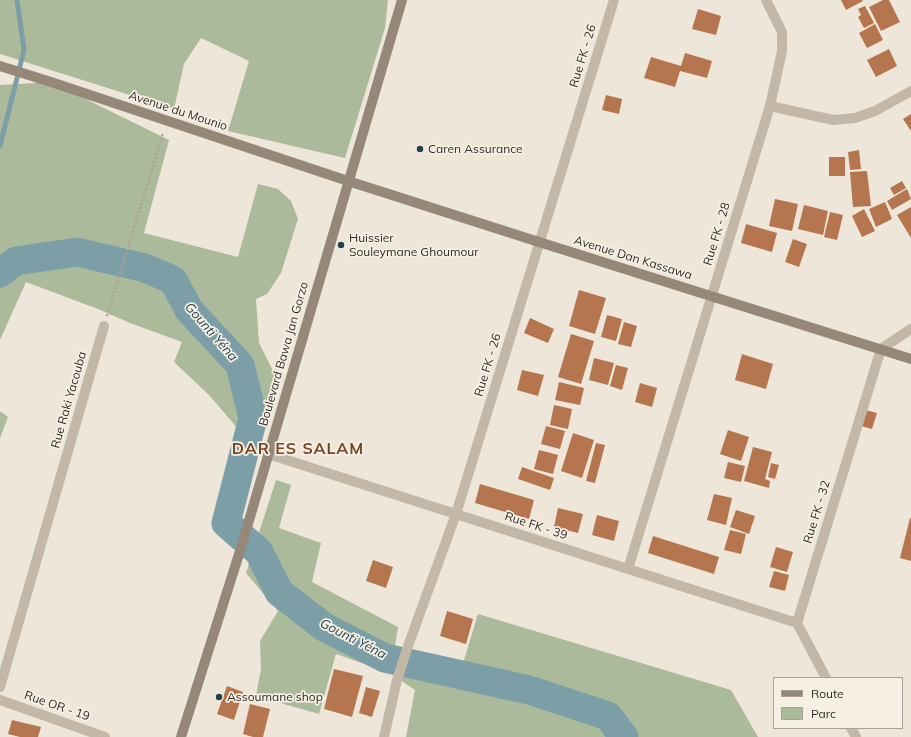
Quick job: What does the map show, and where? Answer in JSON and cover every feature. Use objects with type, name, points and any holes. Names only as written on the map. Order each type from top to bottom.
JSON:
[{"type":"street","name":"Boulevard Bawa Jan Gorzo","points":[[182,737],[240,551],[402,0]]},
{"type":"street","name":"Rue FK - 26","points":[[384,737],[397,680],[456,514],[614,0]]},
{"type":"street","name":"Rue FK - 28","points":[[628,569],[770,106],[782,52],[782,32],[766,0]]},
{"type":"street","name":"Avenue du Mounio","points":[[0,66],[348,180]]},
{"type":"street","points":[[770,106],[833,120],[855,118],[875,111],[911,91]]},
{"type":"street","name":"Avenue Dan Kassawa","points":[[348,180],[911,359]]},
{"type":"street","name":"Rue Raki Yacouba","points":[[0,687],[104,326]]},
{"type":"street","points":[[881,349],[911,330]]},
{"type":"street","name":"Rue FK - 32","points":[[797,623],[881,349]]},
{"type":"street","name":"Rue FK - 39","points":[[268,454],[797,623]]},
{"type":"street","points":[[797,623],[825,677]]},
{"type":"street","name":"Rue OR - 19","points":[[0,700],[104,737]]},
{"type":"path","points":[[104,326],[167,121]]},
{"type":"green space","points":[[0,0],[388,0],[385,28],[345,158],[228,131],[249,61],[201,38],[184,64],[174,109],[0,54]]},
{"type":"green space","points":[[51,82],[169,140],[144,233],[238,257],[258,184],[278,189],[291,201],[298,219],[281,273],[267,294],[256,299],[259,343],[276,377],[247,465],[228,536],[219,531],[239,430],[209,395],[174,362],[182,342],[26,282],[0,340],[0,85]]},
{"type":"green space","points":[[0,411],[8,417],[0,438]]},
{"type":"green space","points":[[276,480],[291,485],[279,528],[321,543],[312,582],[398,627],[395,646],[461,670],[478,614],[731,690],[758,737],[406,737],[415,690],[390,673],[336,654],[319,714],[256,696],[261,669],[260,641],[278,611],[246,573]]},
{"type":"building","points":[[841,0],[862,0],[863,1],[846,10]]},
{"type":"building","points":[[883,0],[889,0],[900,22],[881,31],[869,7]]},
{"type":"building","points":[[865,6],[874,23],[864,28],[858,17],[861,15],[858,9]]},
{"type":"building","points":[[698,9],[721,16],[716,35],[692,29]]},
{"type":"building","points":[[875,24],[883,40],[867,48],[859,33]]},
{"type":"building","points":[[889,49],[897,66],[876,77],[867,60]]},
{"type":"building","points":[[685,53],[712,61],[707,78],[680,71],[675,87],[644,78],[651,57],[681,66]]},
{"type":"building","points":[[606,95],[622,99],[619,114],[602,110]]},
{"type":"building","points":[[911,114],[911,131],[903,119]]},
{"type":"building","points":[[859,150],[861,169],[850,170],[848,152]]},
{"type":"building","points":[[829,157],[845,157],[845,176],[829,176]]},
{"type":"building","points":[[867,171],[871,206],[853,207],[850,172]]},
{"type":"building","points":[[902,181],[906,188],[894,195],[890,188]]},
{"type":"building","points":[[907,189],[911,199],[892,210],[887,201]]},
{"type":"building","points":[[775,199],[798,204],[792,231],[769,226]]},
{"type":"building","points":[[885,202],[892,219],[876,227],[869,209]]},
{"type":"building","points":[[804,205],[828,211],[823,235],[798,229]]},
{"type":"building","points":[[911,207],[911,238],[897,215]]},
{"type":"building","points":[[864,209],[875,231],[862,237],[852,216]]},
{"type":"building","points":[[830,212],[843,215],[837,240],[824,237]]},
{"type":"building","points":[[746,224],[777,233],[772,252],[741,243]]},
{"type":"building","points":[[793,239],[807,244],[799,267],[785,262]]},
{"type":"building","points":[[579,290],[606,298],[595,334],[569,326]]},
{"type":"building","points":[[607,315],[622,319],[616,341],[601,337]]},
{"type":"building","points":[[530,318],[554,329],[548,343],[524,333]]},
{"type":"building","points":[[624,322],[637,326],[631,347],[618,344]]},
{"type":"building","points":[[571,334],[594,341],[581,384],[558,377]]},
{"type":"building","points":[[742,354],[773,364],[766,389],[735,380]]},
{"type":"building","points":[[594,358],[614,363],[608,385],[589,380]]},
{"type":"building","points":[[616,365],[628,368],[622,390],[610,386]]},
{"type":"building","points":[[522,370],[544,375],[538,396],[517,390]]},
{"type":"building","points":[[559,382],[584,388],[580,405],[555,400]]},
{"type":"building","points":[[640,383],[657,388],[652,407],[635,402]]},
{"type":"building","points":[[554,405],[572,409],[568,429],[550,425]]},
{"type":"building","points":[[865,410],[877,413],[872,429],[861,426]]},
{"type":"building","points":[[546,426],[565,431],[560,449],[541,444]]},
{"type":"building","points":[[728,430],[749,437],[741,461],[720,454]]},
{"type":"building","points":[[573,433],[594,440],[582,478],[561,471]]},
{"type":"building","points":[[596,443],[605,445],[595,483],[586,481]]},
{"type":"building","points":[[753,447],[772,452],[765,479],[770,481],[769,488],[744,481]]},
{"type":"building","points":[[539,450],[558,455],[553,474],[534,469]]},
{"type":"building","points":[[728,462],[745,466],[741,482],[724,478]]},
{"type":"building","points":[[771,463],[779,465],[775,479],[768,477]]},
{"type":"building","points":[[522,467],[554,478],[550,490],[518,479]]},
{"type":"building","points":[[480,484],[534,500],[529,519],[475,503]]},
{"type":"building","points":[[714,494],[732,498],[726,525],[707,520]]},
{"type":"building","points":[[558,508],[583,514],[578,533],[554,527]]},
{"type":"building","points":[[736,510],[755,516],[749,534],[730,527]]},
{"type":"building","points":[[597,515],[619,521],[614,541],[592,535]]},
{"type":"building","points":[[911,518],[911,561],[900,558]]},
{"type":"building","points":[[730,530],[746,534],[741,554],[724,550]]},
{"type":"building","points":[[653,536],[719,557],[714,574],[648,553]]},
{"type":"building","points":[[776,547],[793,552],[787,572],[770,567]]},
{"type":"building","points":[[373,560],[393,567],[386,588],[366,581]]},
{"type":"building","points":[[774,571],[789,575],[785,591],[769,587]]},
{"type":"building","points":[[447,611],[473,619],[466,644],[440,636]]},
{"type":"building","points":[[334,669],[363,676],[352,717],[324,709]]},
{"type":"building","points":[[227,686],[243,692],[234,720],[217,714]]},
{"type":"building","points":[[366,687],[380,691],[372,717],[359,713]]},
{"type":"building","points":[[250,704],[270,709],[263,737],[253,737],[243,734]]},
{"type":"building","points":[[12,720],[41,727],[38,737],[20,737],[8,734]]},
{"type":"waterway","points":[[0,146],[24,50],[17,0]]},
{"type":"waterway","name":"Gounti Yéna","points":[[0,273],[16,261],[77,252],[145,268],[173,280],[189,310],[240,365],[253,418],[226,523],[259,552],[279,592],[324,627],[385,658],[529,690],[608,716],[624,737]]},
{"type":"place","name":"Caren Assurance","points":[[420,149]]},
{"type":"place","name":"Huissier Souleymane Ghoumour","points":[[341,245]]},
{"type":"place","name":"Assoumane shop","points":[[219,697]]},
{"type":"district","name":"DAR ES SALAM","points":[[298,449]]}]
